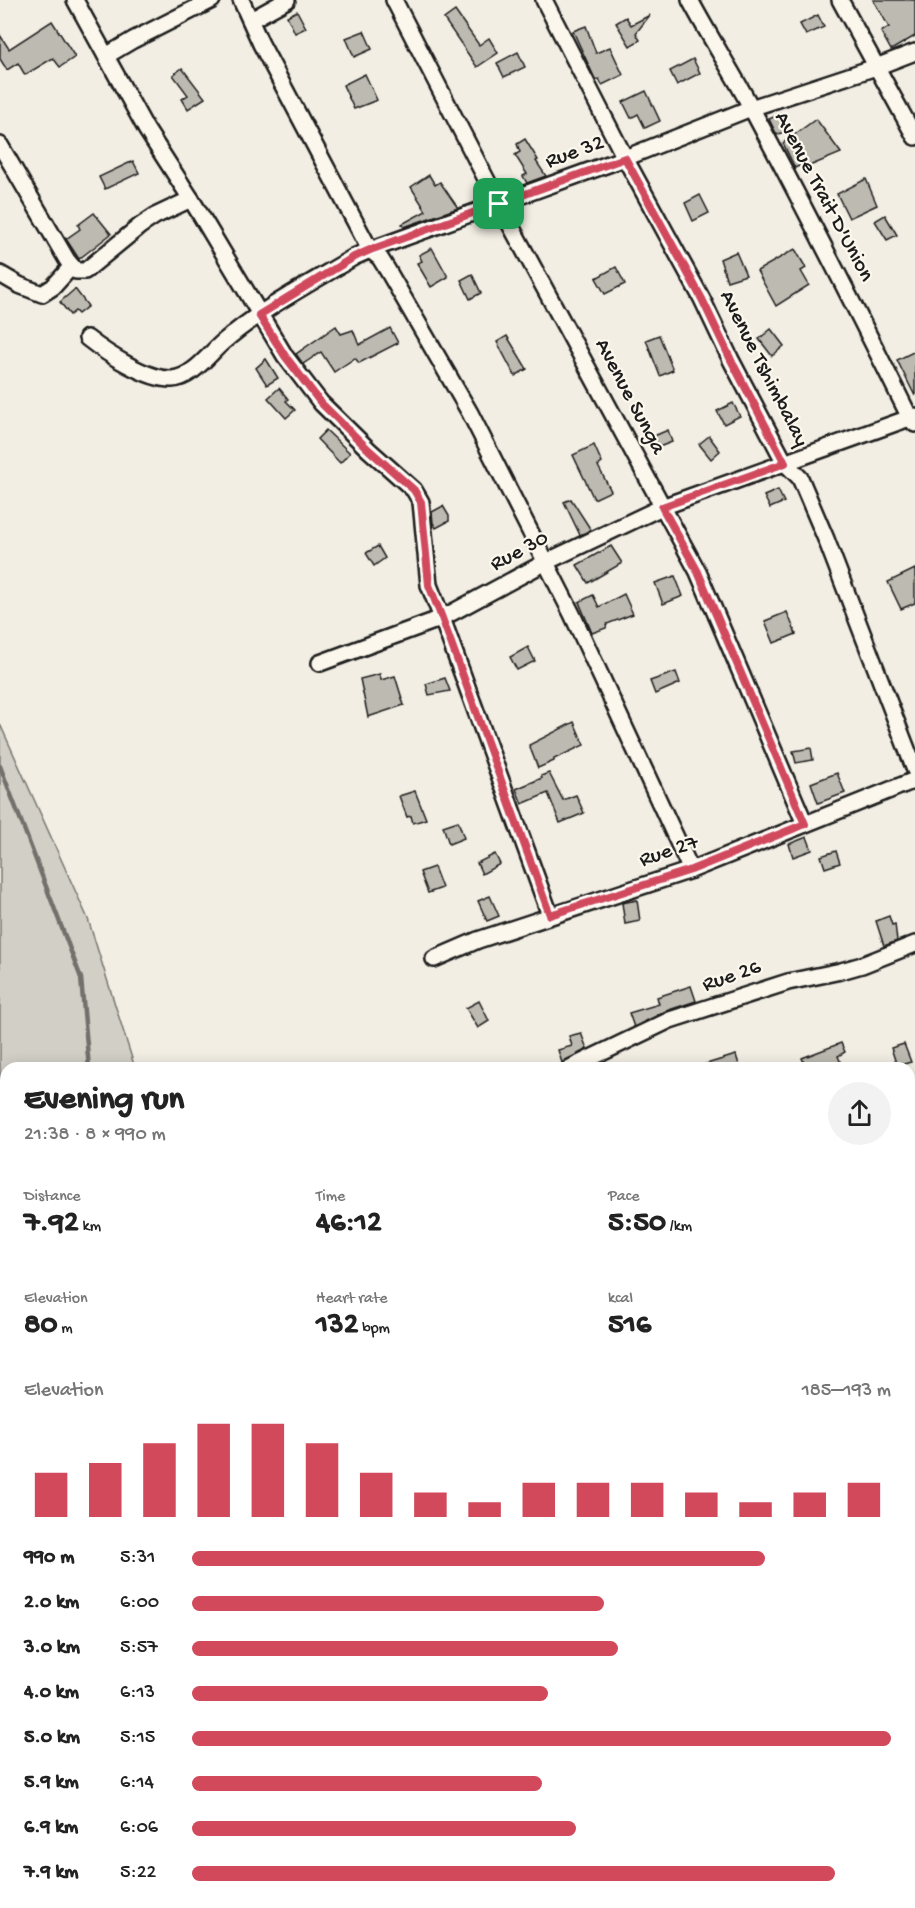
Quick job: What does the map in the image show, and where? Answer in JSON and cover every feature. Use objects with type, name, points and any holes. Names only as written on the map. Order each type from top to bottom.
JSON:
[{"type":"street","points":[[75,0],[146,129],[285,356],[321,403],[414,490],[421,502],[429,585],[550,915]]},
{"type":"street","points":[[106,56],[212,0]]},
{"type":"street","points":[[242,0],[267,55],[370,250],[380,258],[388,271],[464,403],[572,614],[691,870]]},
{"type":"street","points":[[251,20],[287,0]]},
{"type":"street","name":"Avenue Sunga","points":[[394,0],[499,204],[698,572],[805,824]]},
{"type":"street","name":"Avenue Tshimbalay","points":[[544,0],[625,158],[702,299],[785,463],[800,478],[915,770]]},
{"type":"street","name":"Avenue Trait D'Union","points":[[690,0],[831,258],[913,420]]},
{"type":"street","points":[[840,0],[915,137]]},
{"type":"street","name":"Rue 32","points":[[87,338],[110,356],[158,377],[171,379],[183,377],[225,340],[259,315],[354,257],[625,158],[751,108],[915,52]]},
{"type":"street","points":[[0,146],[4,159],[76,271],[85,271],[140,226],[190,199]]},
{"type":"street","points":[[0,274],[42,294],[53,287],[72,266]]},
{"type":"street","name":"Rue 30","points":[[320,663],[442,618],[546,562],[662,507],[913,420]]},
{"type":"street","name":"Rue 27","points":[[435,959],[478,940],[691,870],[915,780]]},
{"type":"street","name":"Rue 26","points":[[582,1062],[670,1020],[788,982],[862,965],[915,944]]},
{"type":"shaded area","points":[[0,724],[88,919],[133,1062],[0,1062]]},
{"type":"building","points":[[873,0],[915,0],[915,36],[891,50],[881,32],[889,27]]},
{"type":"building","points":[[297,11],[306,28],[295,33],[287,16]]},
{"type":"building","points":[[455,11],[479,45],[489,38],[498,53],[477,67],[444,19]]},
{"type":"building","points":[[650,15],[636,33],[640,40],[630,46],[616,23],[626,17],[631,25]]},
{"type":"building","points":[[818,15],[824,27],[806,35],[800,24]]},
{"type":"building","points":[[52,21],[75,57],[60,67],[53,58],[25,75],[18,63],[7,70],[0,59],[0,35],[9,49]]},
{"type":"building","points":[[586,26],[596,53],[610,47],[623,75],[602,85],[599,79],[596,81],[573,31]]},
{"type":"building","points":[[364,31],[372,49],[354,57],[346,38]]},
{"type":"building","points":[[518,52],[525,67],[504,77],[497,63]]},
{"type":"building","points":[[693,59],[700,73],[677,85],[670,71]]},
{"type":"building","points":[[182,68],[205,98],[188,109],[182,99],[188,95],[173,75]]},
{"type":"building","points":[[365,74],[377,100],[354,109],[343,85]]},
{"type":"building","points":[[646,91],[660,121],[645,128],[638,114],[631,118],[623,102]]},
{"type":"building","points":[[780,114],[788,130],[777,135],[769,119]]},
{"type":"building","points":[[816,119],[841,153],[807,167],[805,163],[795,168],[783,143]]},
{"type":"building","points":[[525,139],[546,176],[527,183],[523,176],[527,174],[515,155],[520,152],[517,144]]},
{"type":"building","points":[[133,161],[139,173],[105,189],[99,177]]},
{"type":"building","points":[[429,175],[435,185],[440,182],[458,208],[404,227],[402,224],[426,211],[411,187]]},
{"type":"building","points":[[866,179],[877,205],[849,218],[837,194]]},
{"type":"building","points":[[700,195],[709,213],[693,221],[685,203]]},
{"type":"building","points":[[94,213],[111,234],[79,259],[66,239],[80,229],[78,225]]},
{"type":"building","points":[[885,215],[897,235],[887,240],[875,221]]},
{"type":"building","points":[[432,248],[448,277],[431,287],[417,263],[422,261],[419,255]]},
{"type":"building","points":[[795,249],[806,268],[801,271],[809,285],[776,306],[757,271]]},
{"type":"building","points":[[736,252],[746,275],[727,281],[720,259]]},
{"type":"building","points":[[616,267],[625,284],[605,294],[596,278]]},
{"type":"building","points":[[472,274],[481,293],[470,299],[461,280]]},
{"type":"building","points":[[75,289],[88,306],[78,314],[75,311],[70,315],[60,302]]},
{"type":"building","points":[[336,326],[341,334],[353,330],[359,345],[390,328],[398,343],[359,363],[355,358],[334,372],[321,352],[303,364],[296,354]]},
{"type":"building","points":[[771,329],[784,346],[772,356],[759,339]]},
{"type":"building","points":[[659,335],[673,370],[660,376],[646,340]]},
{"type":"building","points":[[507,336],[527,369],[515,376],[497,342]]},
{"type":"building","points":[[915,351],[915,396],[897,360]]},
{"type":"building","points":[[266,359],[278,378],[267,385],[256,368]]},
{"type":"building","points":[[279,388],[288,399],[286,401],[295,410],[286,418],[268,398]]},
{"type":"building","points":[[733,403],[740,416],[724,424],[717,411]]},
{"type":"building","points":[[326,430],[350,453],[340,463],[317,439]]},
{"type":"building","points":[[668,430],[672,442],[659,447],[654,436]]},
{"type":"building","points":[[709,436],[720,451],[711,459],[699,444]]},
{"type":"building","points":[[594,445],[602,463],[598,466],[611,491],[594,499],[573,455]]},
{"type":"building","points":[[778,490],[784,502],[770,508],[764,496]]},
{"type":"building","points":[[571,499],[591,530],[580,535],[564,502]]},
{"type":"building","points":[[443,506],[449,516],[449,521],[436,528],[432,512]]},
{"type":"building","points":[[378,546],[385,558],[374,566],[366,553]]},
{"type":"building","points":[[611,546],[622,563],[588,583],[577,565]]},
{"type":"building","points":[[915,569],[915,603],[901,609],[888,582]]},
{"type":"building","points":[[675,576],[683,596],[663,604],[655,583]]},
{"type":"building","points":[[624,594],[633,614],[607,624],[606,628],[592,633],[579,602],[593,595],[599,607]]},
{"type":"building","points":[[787,612],[796,634],[774,643],[765,621]]},
{"type":"building","points":[[528,647],[535,661],[517,670],[510,657]]},
{"type":"building","points":[[676,672],[680,683],[655,694],[650,681]]},
{"type":"building","points":[[380,674],[381,680],[395,676],[404,705],[368,717],[360,679]]},
{"type":"building","points":[[445,678],[450,691],[429,695],[426,684]]},
{"type":"building","points":[[574,722],[584,745],[538,768],[529,745]]},
{"type":"building","points":[[811,748],[813,760],[796,763],[793,751]]},
{"type":"building","points":[[549,773],[563,800],[576,795],[584,813],[560,823],[548,793],[522,804],[516,789]]},
{"type":"building","points":[[837,773],[845,793],[818,803],[811,783]]},
{"type":"building","points":[[415,791],[426,819],[413,823],[411,816],[407,817],[399,796]]},
{"type":"building","points":[[458,821],[464,838],[449,844],[443,826]]},
{"type":"building","points":[[807,837],[812,850],[793,857],[789,844]]},
{"type":"building","points":[[836,851],[840,863],[825,868],[821,856]]},
{"type":"building","points":[[495,854],[500,864],[482,874],[477,863]]},
{"type":"building","points":[[434,867],[442,888],[428,893],[420,872]]},
{"type":"building","points":[[490,896],[499,916],[487,921],[478,901]]},
{"type":"building","points":[[637,900],[640,921],[625,924],[622,903]]},
{"type":"building","points":[[889,916],[892,925],[895,924],[897,941],[884,946],[876,921]]},
{"type":"building","points":[[691,986],[696,1001],[666,1011],[634,1027],[629,1013],[659,1004],[657,997]]},
{"type":"building","points":[[479,1001],[489,1021],[478,1028],[466,1008]]},
{"type":"building","points":[[581,1033],[587,1049],[562,1062],[558,1050],[572,1046],[569,1036]]},
{"type":"building","points":[[841,1043],[845,1052],[838,1056],[840,1062],[804,1062],[802,1058]]},
{"type":"building","points":[[904,1044],[911,1062],[896,1062],[891,1048]]},
{"type":"building","points":[[736,1055],[738,1062],[713,1062]]},
{"type":"waterway","points":[[0,766],[81,978],[88,1062]]},
{"type":"route","points":[[625,158],[702,299],[785,463],[662,507],[698,572],[805,824],[691,870],[550,915],[429,585],[421,502],[414,490],[321,403],[285,356],[259,315],[354,257],[499,204],[625,158]]}]
